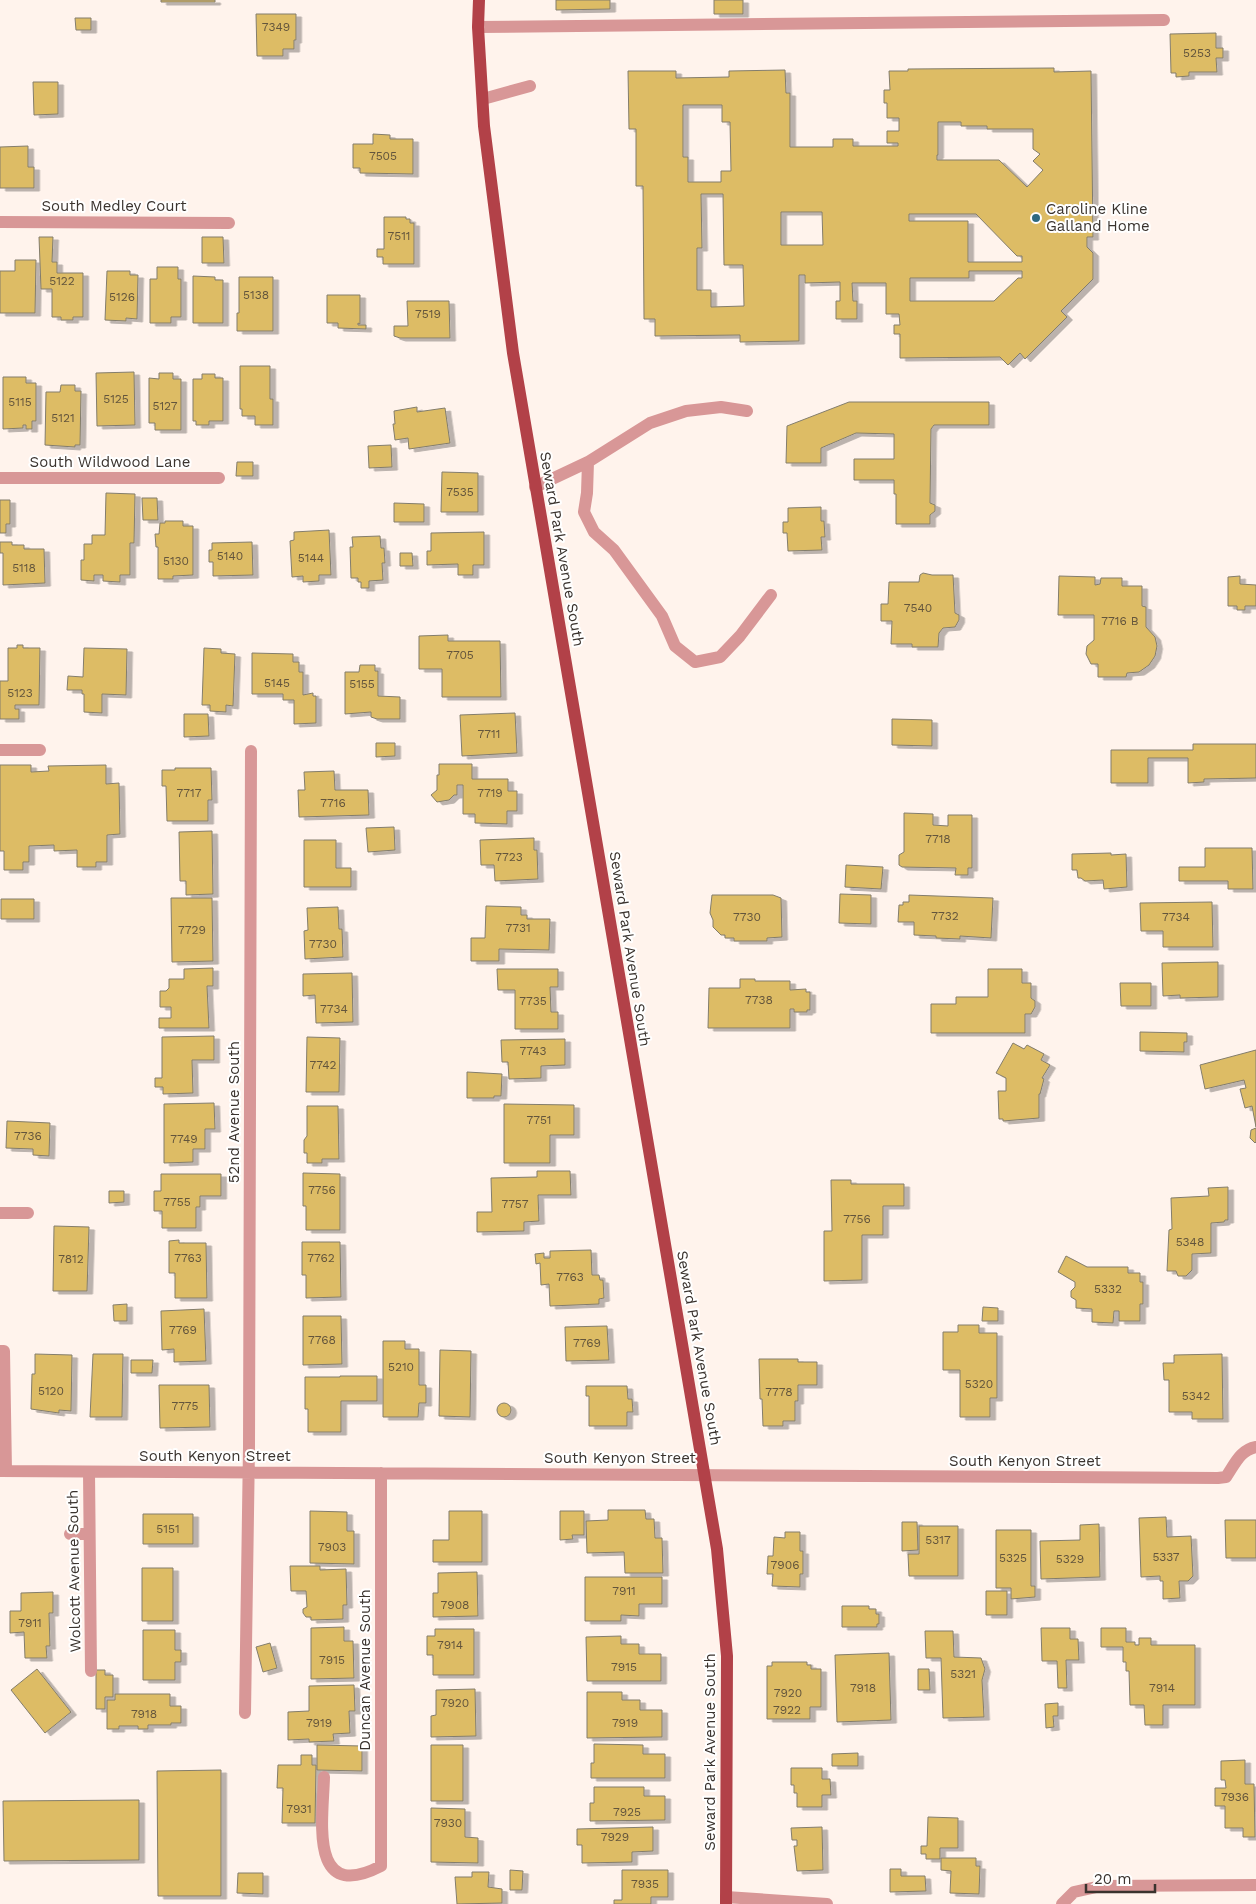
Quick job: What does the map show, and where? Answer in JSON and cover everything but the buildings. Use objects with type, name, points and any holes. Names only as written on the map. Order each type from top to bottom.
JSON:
[{"type":"main road","name":"Seward Park Avenue South","points":[[478,0],[484,126],[513,354],[717,1549],[727,1656],[726,1900]]},
{"type":"street","points":[[478,27],[1164,20]]},
{"type":"street","points":[[483,99],[530,86]]},
{"type":"street","name":"South Medley Court","points":[[0,222],[229,222]]},
{"type":"street","points":[[535,488],[588,462],[650,422],[686,411],[721,407],[747,411]]},
{"type":"street","points":[[588,462],[584,512],[594,532],[614,550],[662,616],[675,646],[695,662],[720,658],[740,636],[771,595]]},
{"type":"street","name":"South Wildwood Lane","points":[[0,478],[219,478]]},
{"type":"street","points":[[0,750],[40,750]]},
{"type":"street","name":"52nd Avenue South","points":[[245,1713],[249,1472],[251,751]]},
{"type":"street","points":[[0,1214],[28,1214]]},
{"type":"street","points":[[0,1351],[4,1350],[3,1471]]},
{"type":"street","name":"South Kenyon Street","points":[[3,1471],[1218,1478],[1226,1476],[1246,1450],[1256,1447]]},
{"type":"street","name":"Wolcott Avenue South","points":[[89,1472],[91,1671]]},
{"type":"street","name":"Duncan Avenue South","points":[[324,1777],[323,1845],[329,1867],[335,1874],[345,1877],[359,1876],[381,1866],[380,1473]]},
{"type":"street","points":[[70,1534],[89,1534]]},
{"type":"street","points":[[1062,1904],[1074,1892],[1101,1886],[1256,1885]]},
{"type":"street","points":[[726,1900],[827,1904]]},
{"type":"place","name":"Caroline Kline Galland Home","points":[[1036,218]]}]
